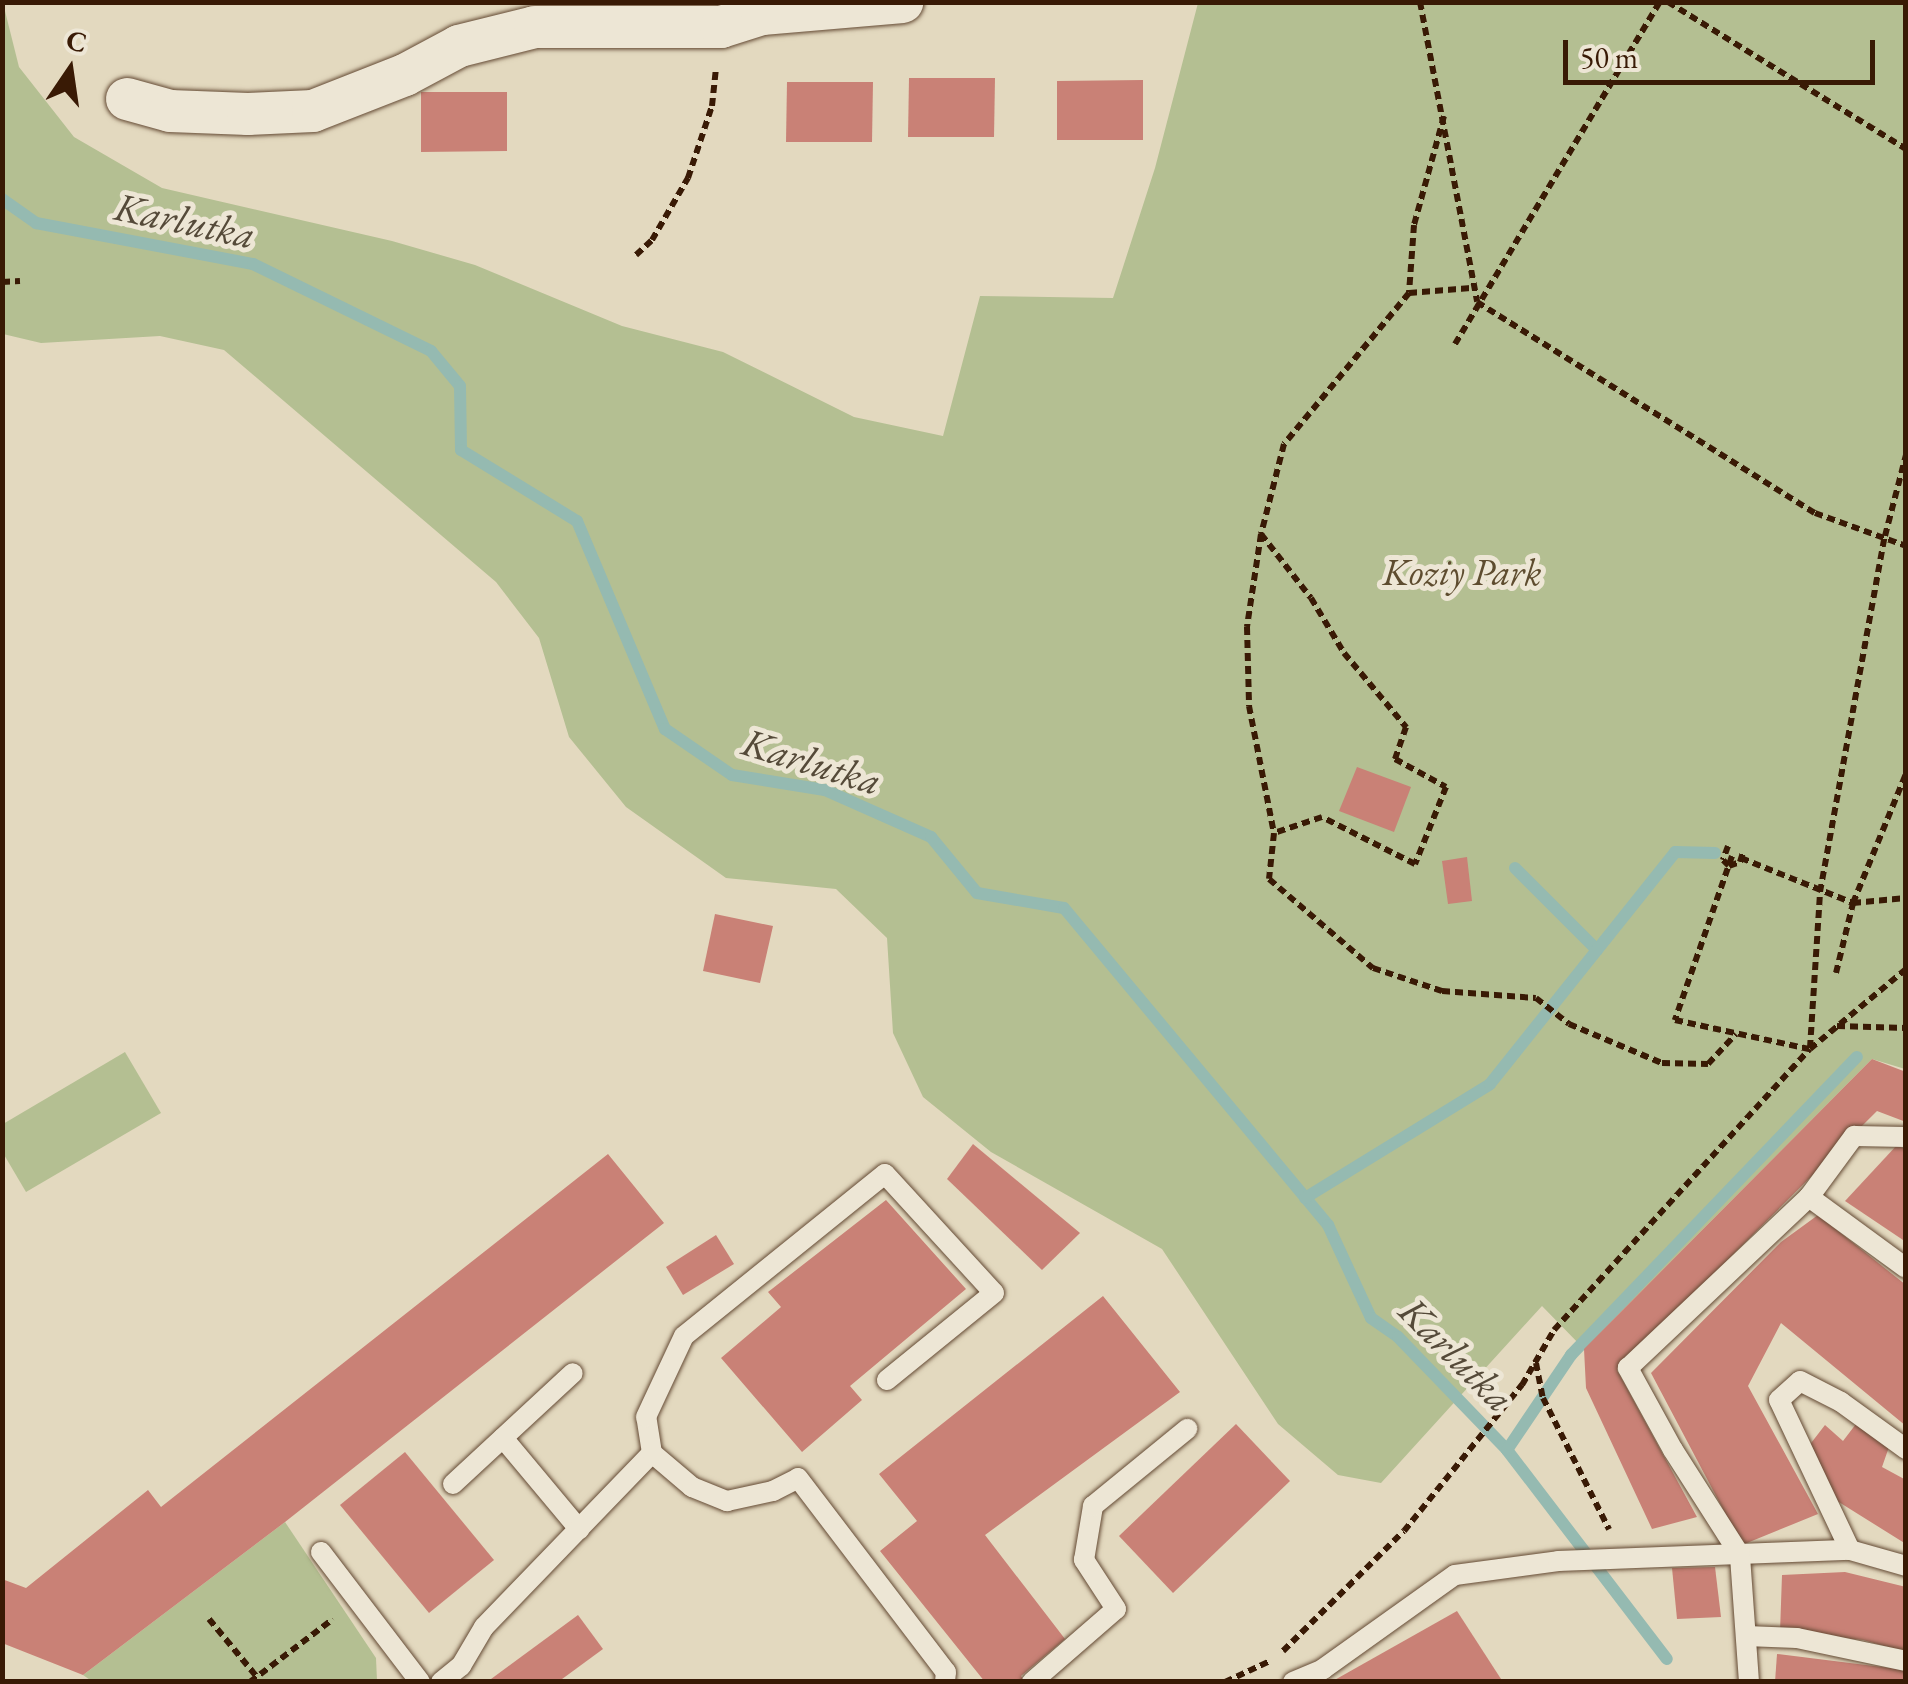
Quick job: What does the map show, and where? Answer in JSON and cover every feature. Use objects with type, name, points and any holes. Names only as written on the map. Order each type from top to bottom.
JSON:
[{"type":"street","points":[[127,100],[170,111],[312,111],[405,75],[529,15],[721,27],[762,14],[902,2]]},
{"type":"lane","points":[[1748,1682],[1740,1555],[1673,1450],[1628,1368],[1809,1197],[1854,1136],[1906,1137]]},
{"type":"lane","points":[[887,1380],[994,1293],[885,1174],[684,1336],[646,1417],[652,1452],[692,1487],[727,1500],[773,1491],[798,1478],[946,1672],[945,1682]]},
{"type":"lane","points":[[1809,1197],[1906,1268]]},
{"type":"lane","points":[[452,1484],[573,1373]]},
{"type":"lane","points":[[1850,1550],[1779,1400],[1800,1380],[1841,1402],[1906,1449]]},
{"type":"lane","points":[[1032,1682],[1116,1609],[1084,1560],[1093,1506],[1187,1429]]},
{"type":"lane","points":[[503,1438],[579,1529]]},
{"type":"lane","points":[[441,1682],[461,1666],[484,1627],[652,1452]]},
{"type":"lane","points":[[1293,1682],[1322,1669],[1455,1575],[1558,1561],[1850,1550],[1906,1566]]},
{"type":"lane","points":[[322,1552],[420,1682]]},
{"type":"lane","points":[[1746,1636],[1798,1638],[1906,1661]]},
{"type":"path","points":[[1420,2],[1476,302],[1815,514],[1906,546]]},
{"type":"path","points":[[1455,344],[1476,302],[1660,2]]},
{"type":"path","points":[[1668,2],[1906,149]]},
{"type":"path","points":[[636,255],[652,240],[688,178],[712,106],[721,27]]},
{"type":"path","points":[[1444,116],[1414,224],[1409,293],[1284,444],[1260,534],[1246,627],[1249,706],[1274,833],[1270,879],[1373,968],[1442,992],[1536,998],[1569,1024],[1662,1063],[1708,1064],[1736,1034]]},
{"type":"path","points":[[2,282],[20,281]]},
{"type":"path","points":[[1409,293],[1471,288]]},
{"type":"path","points":[[1810,1049],[1820,892],[1884,536],[1906,456]]},
{"type":"path","points":[[1260,534],[1311,598],[1344,653],[1406,728],[1395,758],[1446,788],[1415,864],[1322,817],[1274,833]]},
{"type":"path","points":[[1836,972],[1854,903],[1906,774]]},
{"type":"path","points":[[1728,846],[1723,860],[1729,866]]},
{"type":"path","points":[[1810,1049],[1675,1020],[1729,866],[1739,856],[1854,903],[1906,898]]},
{"type":"path","points":[[1226,1682],[1275,1659],[1404,1531],[1522,1385],[1554,1330],[1810,1049],[1906,969]]},
{"type":"path","points":[[1834,1026],[1906,1028]]},
{"type":"path","points":[[1536,1362],[1543,1398],[1608,1528],[1643,1560]]},
{"type":"path","points":[[209,1620],[254,1679],[358,1600]]},
{"type":"green space","name":"Koziy Park","points":[[3,3],[19,67],[74,137],[162,188],[392,241],[475,265],[622,326],[723,352],[854,417],[943,436],[980,296],[1113,298],[1155,168],[1198,3],[1905,3],[1905,1069],[1872,1059],[1584,1349],[1542,1306],[1381,1483],[1338,1475],[1278,1424],[1162,1249],[991,1152],[923,1097],[893,1033],[887,938],[836,889],[726,878],[626,807],[569,737],[539,638],[496,582],[224,350],[160,336],[41,343],[3,334]]},
{"type":"green space","points":[[125,1052],[161,1113],[26,1192],[3,1153],[3,1124]]},
{"type":"green space","points":[[285,1522],[376,1658],[377,1681],[93,1682],[83,1675]]},
{"type":"building","points":[[909,78],[995,78],[994,137],[908,137]]},
{"type":"building","points":[[1143,80],[1143,140],[1057,140],[1057,81]]},
{"type":"building","points":[[787,82],[873,82],[872,142],[786,142]]},
{"type":"building","points":[[421,92],[507,92],[507,151],[421,152]]},
{"type":"building","points":[[1357,767],[1411,787],[1394,832],[1339,811]]},
{"type":"building","points":[[1467,857],[1472,901],[1448,904],[1442,861]]},
{"type":"building","points":[[715,914],[773,926],[760,983],[703,971]]},
{"type":"building","points":[[1872,1059],[1906,1072],[1906,1122],[1877,1111],[1617,1370],[1697,1517],[1652,1529],[1586,1388],[1584,1349]]},
{"type":"building","points":[[973,1144],[1080,1233],[1042,1270],[947,1179]]},
{"type":"building","points":[[1897,1145],[1906,1150],[1906,1242],[1845,1201]]},
{"type":"building","points":[[608,1154],[664,1223],[285,1522],[83,1675],[2,1643],[2,1579],[26,1588],[148,1490],[161,1507]]},
{"type":"building","points":[[886,1200],[966,1289],[850,1386],[862,1400],[802,1452],[721,1358],[781,1307],[768,1292]]},
{"type":"building","points":[[1818,1215],[1906,1285],[1906,1426],[1781,1323],[1748,1386],[1818,1514],[1742,1545],[1651,1373],[1781,1242]]},
{"type":"building","points":[[716,1235],[734,1264],[683,1295],[666,1267]]},
{"type":"building","points":[[1103,1296],[1180,1392],[985,1535],[1065,1639],[1021,1676],[1025,1682],[985,1682],[880,1551],[917,1521],[879,1474]]},
{"type":"building","points":[[1236,1424],[1290,1481],[1173,1593],[1119,1536]]},
{"type":"building","points":[[1856,1424],[1889,1447],[1882,1467],[1906,1480],[1906,1544],[1834,1499],[1808,1447],[1825,1425],[1843,1441]]},
{"type":"building","points":[[405,1452],[494,1560],[429,1613],[340,1505]]},
{"type":"building","points":[[1715,1567],[1721,1617],[1677,1619],[1672,1568]]},
{"type":"building","points":[[1845,1572],[1906,1587],[1906,1652],[1863,1640],[1780,1632],[1782,1575]]},
{"type":"building","points":[[1457,1611],[1501,1679],[1331,1682]]},
{"type":"building","points":[[578,1615],[603,1649],[558,1682],[487,1682]]},
{"type":"building","points":[[1777,1654],[1906,1670],[1906,1682],[1775,1682]]},
{"type":"waterway","name":"Karlutka","points":[[2,199],[36,223],[253,264],[431,351],[460,386],[461,450],[577,521],[665,729],[732,775],[825,790],[931,837],[977,893],[1064,908],[1328,1225],[1371,1318],[1398,1337],[1507,1450],[1667,1659]]},
{"type":"waterway","points":[[1305,1198],[1490,1084],[1675,852],[1715,853]]},
{"type":"waterway","points":[[1515,868],[1597,950]]},
{"type":"waterway","points":[[1507,1450],[1571,1355],[1857,1057]]}]
